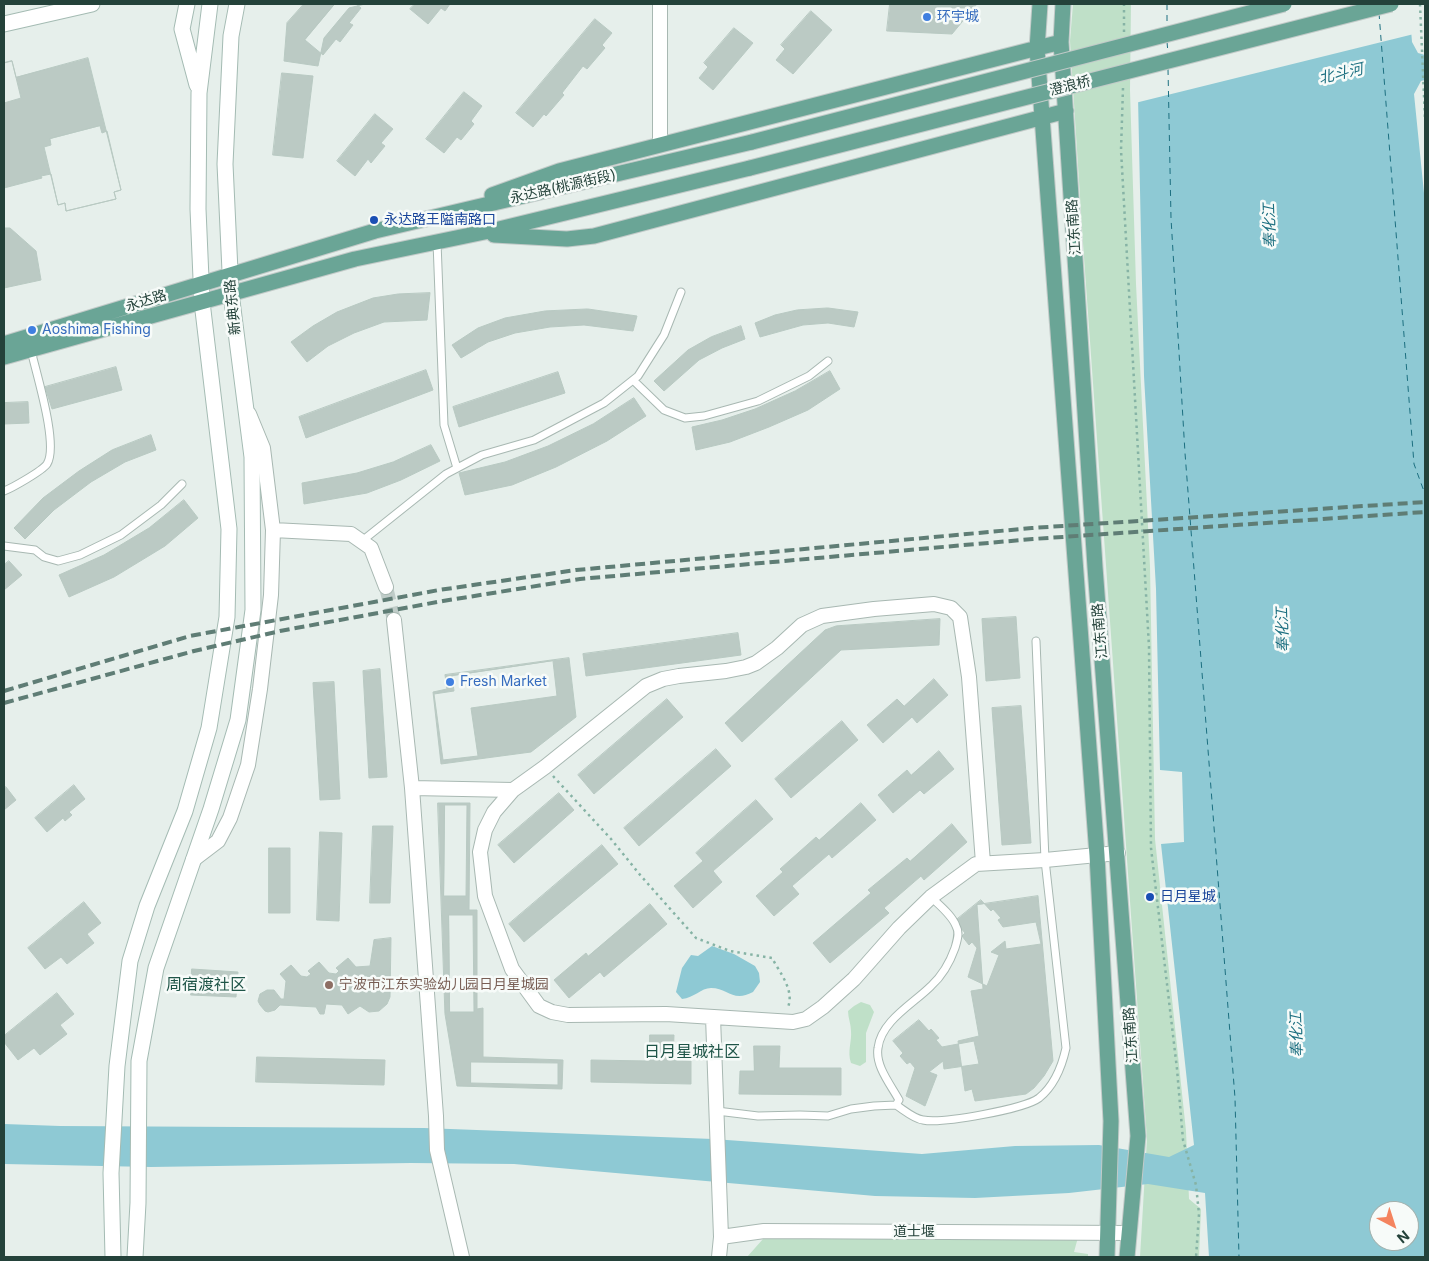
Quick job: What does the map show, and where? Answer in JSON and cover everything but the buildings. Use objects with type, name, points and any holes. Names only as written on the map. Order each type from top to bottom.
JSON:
[{"type":"main road","points":[[4,24],[92,4]]},
{"type":"main road","points":[[187,4],[182,29],[199,93]]},
{"type":"main road","name":"新典东路","points":[[113,1257],[111,1173],[114,1115],[117,1066],[130,961],[147,906],[185,810],[209,728],[227,617],[229,529],[202,302],[198,209],[199,93],[210,4]]},
{"type":"main road","name":"新典东路","points":[[136,1257],[139,1174],[139,1060],[156,968],[211,809],[238,720],[253,610],[252,457],[230,293],[224,164],[231,36],[237,4]]},
{"type":"main road","name":"江东南路","points":[[1040,4],[1037,48],[1097,855],[1111,1121],[1107,1257]]},
{"type":"main road","name":"江东南路","points":[[1063,4],[1061,42],[1095,567],[1138,1136],[1127,1257]]},
{"type":"main road","name":"澄浪桥","points":[[752,142],[1284,4]]},
{"type":"main road","name":"澄浪桥","points":[[750,168],[1391,4]]},
{"type":"main road","points":[[417,222],[559,171],[1061,42]]},
{"type":"main road","points":[[471,234],[567,238],[594,236],[1066,112]]},
{"type":"main road","name":"永达路(桃源街段)","points":[[202,284],[376,231],[752,142]]},
{"type":"main road","name":"永达路(桃源街段)","points":[[202,302],[355,258],[437,242],[750,168]]},
{"type":"main road","name":"永达路","points":[[4,344],[202,284]]},
{"type":"main road","name":"永达路","points":[[4,357],[202,302]]},
{"type":"street","points":[[660,4],[660,145]]},
{"type":"street","points":[[193,860],[218,841],[230,818],[248,765],[260,689],[271,595],[273,530],[263,448],[245,403]]},
{"type":"street","points":[[273,530],[351,534],[371,548],[386,587]]},
{"type":"street","points":[[983,864],[969,676],[962,626],[960,617],[951,608],[934,604],[822,616],[802,624],[777,648],[746,668],[663,679],[646,686],[545,767],[513,790],[494,812],[485,830],[480,852],[480,866],[485,896],[512,969],[539,1006],[552,1012],[568,1015],[666,1014],[793,1022],[806,1019],[823,1007],[854,979],[899,928],[931,897],[976,864],[983,864],[1045,860],[1118,852]]},
{"type":"street","points":[[394,620],[412,788],[436,1116],[436,1150],[462,1257]]},
{"type":"street","points":[[412,788],[513,790]]},
{"type":"street","points":[[713,1017],[721,1237],[719,1257]]},
{"type":"street","name":"道士堰","points":[[721,1237],[764,1231],[1128,1233]]},
{"type":"lane","points":[[437,242],[444,425],[457,468]]},
{"type":"lane","points":[[362,541],[446,474],[482,455],[534,440],[604,403],[638,376],[664,335],[681,292]]},
{"type":"lane","points":[[4,491],[46,465],[51,450],[49,430],[31,350]]},
{"type":"lane","points":[[632,380],[664,410],[685,418],[704,416],[758,401],[808,376],[828,362]]},
{"type":"lane","points":[[4,546],[35,550],[44,557],[58,561],[80,555],[121,535],[161,506],[182,484]]},
{"type":"lane","points":[[717,1111],[758,1116],[828,1116],[851,1109],[896,1105],[920,1120],[941,1121],[1017,1107],[1038,1099],[1049,1088],[1062,1064],[1066,1048],[1045,860],[1036,641]]},
{"type":"lane","points":[[896,1105],[899,1100],[878,1061],[881,1035],[887,1026],[938,978],[954,952],[958,938],[956,926],[931,897]]},
{"type":"path","points":[[1124,4],[1124,33]]},
{"type":"path","points":[[1420,4],[1424,48],[1425,119]]},
{"type":"path","points":[[1123,82],[1121,150],[1150,647],[1151,848],[1177,1069],[1183,1140],[1196,1185],[1199,1214],[1196,1257]]},
{"type":"path","points":[[545,767],[611,839],[696,938],[730,951],[772,958],[789,989],[790,1003],[780,1022]]},
{"type":"green space","points":[[1073,4],[1131,4],[1130,90],[1136,284],[1150,566],[1155,839],[1186,1131],[1189,1199],[1201,1209],[1199,1257],[1140,1257],[1147,1139],[1083,243],[1070,41]]},
{"type":"green space","points":[[861,1002],[870,1005],[874,1012],[866,1033],[866,1062],[860,1066],[851,1063],[850,1059],[851,1031],[848,1011]]},
{"type":"green space","points":[[1080,1230],[1074,1252],[1088,1254],[1088,1257],[747,1257],[763,1239]]},
{"type":"water","points":[[1136,4],[1409,4],[1412,42],[1418,53],[1425,55],[1425,80],[1421,81],[1414,94],[1425,203],[1425,1257],[1209,1257],[1205,1193],[1148,1184],[1069,1193],[975,1198],[875,1196],[514,1164],[411,1163],[151,1167],[4,1164],[4,1124],[424,1128],[713,1139],[922,1154],[1015,1146],[1099,1145],[1169,1157],[1194,1145],[1161,844],[1184,842],[1182,772],[1160,770],[1156,589],[1144,376]]},
{"type":"water","points":[[712,946],[734,954],[755,966],[759,973],[760,982],[753,992],[735,996],[722,990],[711,988],[682,999],[676,992],[682,968],[691,955],[698,956]]},
{"type":"pier","points":[[1133,4],[1412,4],[1414,34],[1135,103]]},
{"type":"ferry route","points":[[1167,4],[1167,28]]},
{"type":"ferry route","points":[[1379,13],[1414,464],[1425,494]]},
{"type":"ferry route","points":[[1167,42],[1168,53]]},
{"type":"ferry route","points":[[1168,69],[1171,218],[1185,453],[1235,1098],[1239,1257]]},
{"type":"tunnel","points":[[386,587],[394,620]]},
{"type":"railway","points":[[4,691],[190,636],[439,590],[576,570],[1032,528],[1425,502]]},
{"type":"railway","points":[[4,703],[194,651],[280,631],[443,601],[580,579],[1033,539],[1425,512]]},
{"type":"place","name":"环宇城","points":[[927,17]]},
{"type":"place","name":"永达路王隘南路口","points":[[374,220]]},
{"type":"place","name":"Aoshima Fishing","points":[[32,330]]},
{"type":"place","name":"Fresh Market","points":[[450,682]]},
{"type":"place","name":"日月星城","points":[[1150,897]]},
{"type":"place","name":"宁波市江东实验幼儿园日月星城园","points":[[329,985]]},
{"type":"district","name":"周宿渡社区","points":[[206,985]]},
{"type":"district","name":"日月星城社区","points":[[692,1052]]},
{"type":"water label","name":"北斗河","points":[[1341,74]]},
{"type":"water label","name":"奉化江","points":[[1270,226]]},
{"type":"water label","name":"奉化江","points":[[1283,630]]},
{"type":"water label","name":"奉化江","points":[[1297,1035]]}]
